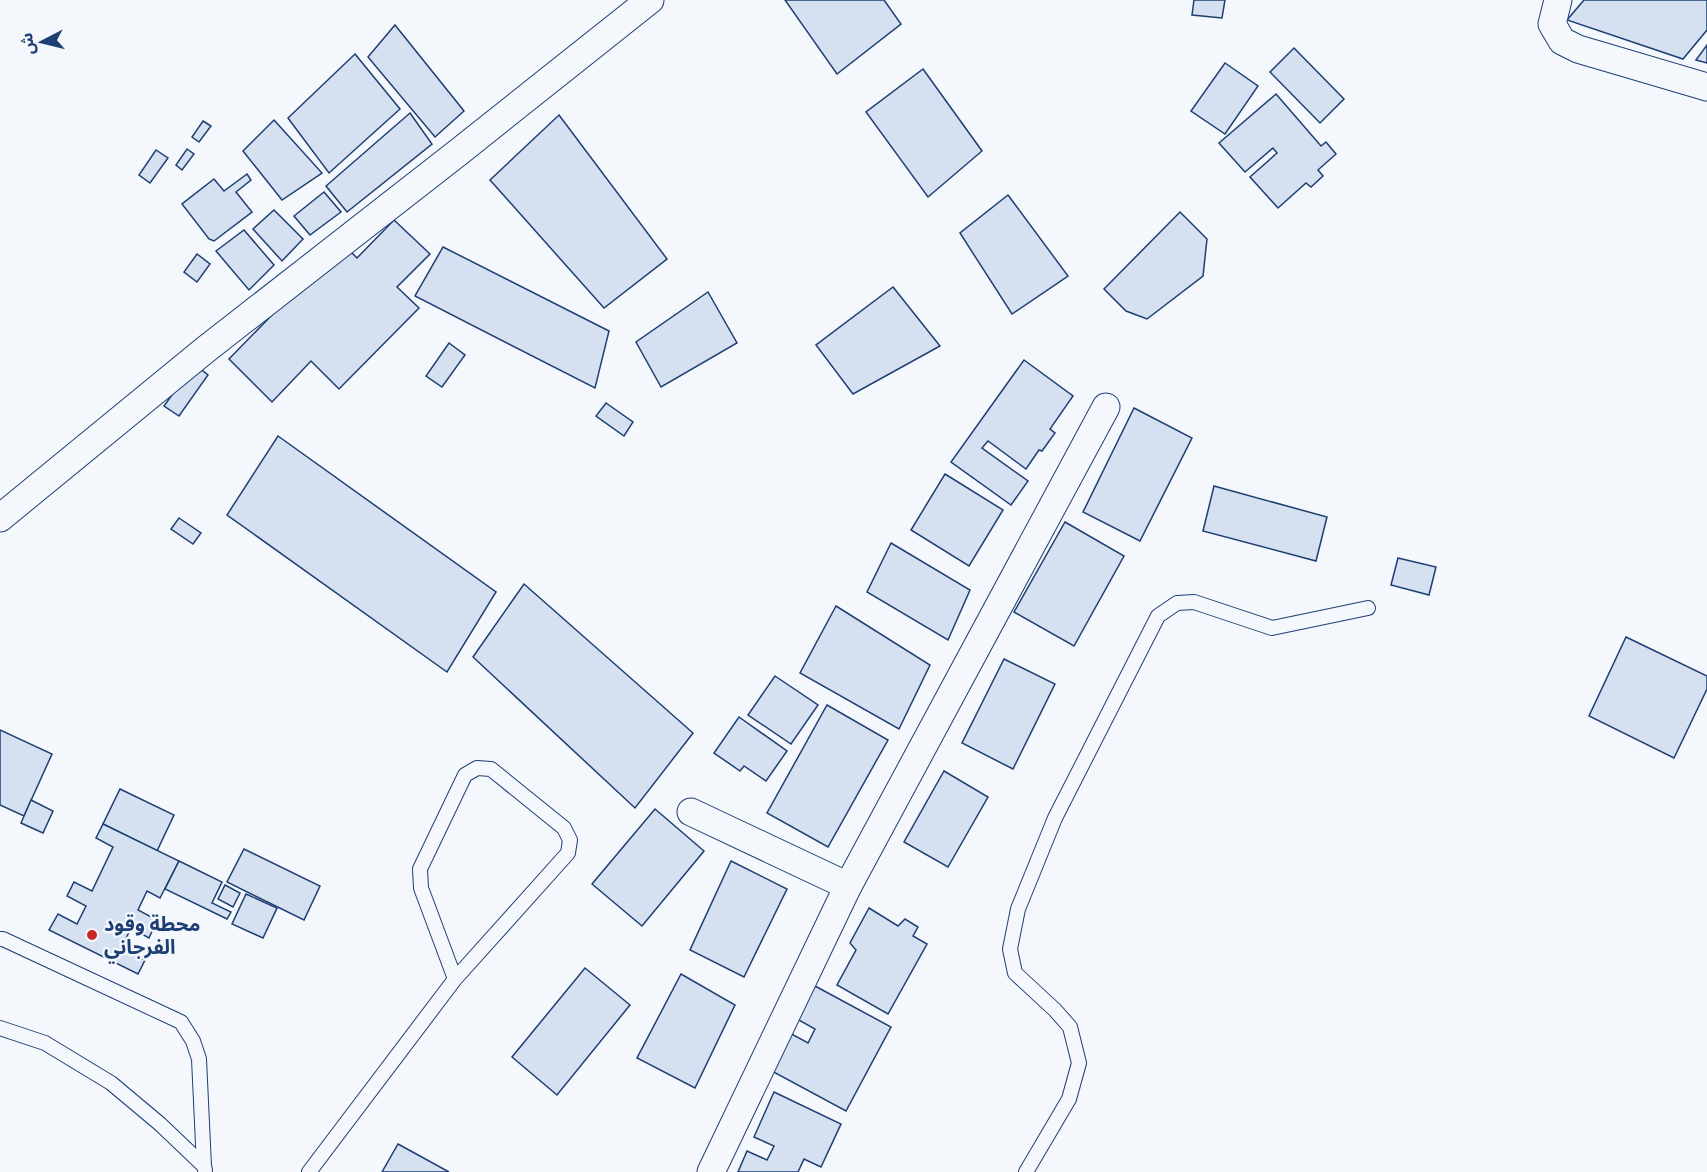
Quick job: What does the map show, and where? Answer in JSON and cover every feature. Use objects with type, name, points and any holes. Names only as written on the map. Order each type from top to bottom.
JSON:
[{"type":"street","points":[[0,518],[204,350],[650,0]]},
{"type":"street","points":[[1557,0],[1552,24],[1562,41],[1578,49],[1707,87]]},
{"type":"street","points":[[711,1172],[848,886],[1106,407]]},
{"type":"street","points":[[691,812],[848,886]]},
{"type":"lane","points":[[1026,1172],[1069,1099],[1078,1063],[1070,1027],[1015,973],[1010,949],[1018,909],[1055,818],[1158,615],[1178,603],[1194,602],[1272,628],[1368,608]]},
{"type":"lane","points":[[309,1172],[455,979],[568,853],[570,840],[564,828],[491,769],[477,768],[465,775],[420,869],[421,888],[455,979]]},
{"type":"lane","points":[[0,939],[181,1022],[193,1041],[199,1059],[205,1169]]},
{"type":"lane","points":[[0,1028],[45,1043],[111,1083],[160,1124],[205,1169]]},
{"type":"building","points":[[785,0],[884,0],[901,24],[837,74]]},
{"type":"building","points":[[1194,0],[1225,0],[1222,18],[1192,15]]},
{"type":"building","points":[[1584,0],[1707,0],[1707,30],[1683,59],[1567,20]]},
{"type":"building","points":[[395,25],[464,111],[435,137],[368,57]]},
{"type":"building","points":[[1707,45],[1707,63],[1696,60]]},
{"type":"building","points":[[1294,48],[1344,99],[1320,123],[1270,72]]},
{"type":"building","points":[[355,54],[400,109],[329,173],[288,118]]},
{"type":"building","points":[[1225,63],[1258,86],[1225,134],[1191,111]]},
{"type":"building","points":[[923,69],[982,151],[928,197],[866,112]]},
{"type":"building","points":[[1276,94],[1321,146],[1326,142],[1336,154],[1318,170],[1323,176],[1311,187],[1306,183],[1278,208],[1250,177],[1277,153],[1273,148],[1245,172],[1219,143]]},
{"type":"building","points":[[410,113],[432,144],[347,212],[326,186]]},
{"type":"building","points":[[559,115],[667,259],[604,308],[490,180]]},
{"type":"building","points":[[274,120],[322,173],[282,200],[243,151]]},
{"type":"building","points":[[203,121],[211,126],[199,142],[192,137]]},
{"type":"building","points":[[187,149],[194,154],[182,170],[176,165]]},
{"type":"building","points":[[156,150],[168,158],[150,183],[139,175]]},
{"type":"building","points":[[247,174],[251,180],[236,192],[252,212],[214,241],[209,239],[182,204],[214,179],[224,191]]},
{"type":"building","points":[[324,192],[341,212],[310,235],[294,216]]},
{"type":"building","points":[[1008,195],[1068,276],[1012,314],[960,233]]},
{"type":"building","points":[[274,210],[303,239],[282,261],[253,229]]},
{"type":"building","points":[[1180,212],[1207,239],[1203,276],[1147,319],[1126,311],[1104,289]]},
{"type":"building","points":[[394,220],[430,254],[397,287],[419,308],[339,389],[311,361],[272,402],[229,359],[342,243],[357,258]]},
{"type":"building","points":[[244,230],[274,265],[249,290],[216,251]]},
{"type":"building","points":[[443,247],[609,331],[595,388],[415,296]]},
{"type":"building","points":[[197,254],[210,264],[197,282],[184,272]]},
{"type":"building","points":[[893,287],[940,346],[853,394],[816,345]]},
{"type":"building","points":[[708,292],[737,343],[661,387],[636,342]]},
{"type":"building","points":[[449,343],[465,355],[442,387],[426,376]]},
{"type":"building","points":[[1024,360],[1073,396],[1050,429],[1055,433],[1026,469],[988,441],[982,448],[1028,481],[1011,505],[951,462]]},
{"type":"building","points":[[194,364],[208,375],[179,416],[164,406]]},
{"type":"building","points":[[606,403],[633,422],[624,436],[596,416]]},
{"type":"building","points":[[1134,408],[1192,438],[1140,541],[1083,512]]},
{"type":"building","points":[[278,436],[496,592],[447,672],[227,515]]},
{"type":"building","points":[[945,474],[1003,510],[969,566],[911,530]]},
{"type":"building","points":[[1214,486],[1327,517],[1316,561],[1203,531]]},
{"type":"building","points":[[179,518],[201,533],[193,544],[171,529]]},
{"type":"building","points":[[1065,522],[1124,556],[1074,646],[1014,612]]},
{"type":"building","points":[[891,543],[970,590],[948,640],[867,592]]},
{"type":"building","points":[[1398,558],[1436,567],[1429,595],[1391,585]]},
{"type":"building","points":[[524,584],[693,733],[635,808],[473,657]]},
{"type":"building","points":[[836,606],[930,665],[899,729],[800,673]]},
{"type":"building","points":[[1626,637],[1707,676],[1707,689],[1674,758],[1589,716]]},
{"type":"building","points":[[1004,659],[1055,684],[1013,769],[962,743]]},
{"type":"building","points":[[775,676],[818,705],[791,744],[748,715]]},
{"type":"building","points":[[827,705],[888,740],[828,847],[767,813]]},
{"type":"building","points":[[739,717],[787,751],[766,781],[744,766],[740,771],[714,753]]},
{"type":"building","points":[[0,730],[52,754],[24,816],[0,805]]},
{"type":"building","points":[[944,771],[988,797],[948,867],[904,842]]},
{"type":"building","points":[[120,789],[174,815],[157,851],[103,824]]},
{"type":"building","points":[[31,800],[53,811],[43,833],[21,823]]},
{"type":"building","points":[[655,809],[704,851],[642,926],[592,884]]},
{"type":"building","points":[[103,824],[179,861],[160,898],[147,891],[138,910],[157,920],[149,938],[131,928],[121,949],[145,960],[138,974],[49,930],[58,914],[77,924],[86,906],[67,896],[74,882],[92,891],[113,847],[96,838]]},
{"type":"building","points":[[244,849],[320,886],[304,920],[227,882]]},
{"type":"building","points":[[179,861],[222,882],[212,903],[231,912],[227,919],[165,889]]},
{"type":"building","points":[[731,861],[787,889],[744,977],[690,950]]},
{"type":"building","points":[[225,885],[240,893],[233,907],[218,899]]},
{"type":"building","points":[[246,894],[277,908],[263,938],[232,924]]},
{"type":"building","points":[[869,908],[898,926],[905,919],[918,927],[913,936],[927,944],[888,1014],[837,985],[856,950],[850,943]]},
{"type":"building","points":[[585,968],[630,1005],[557,1095],[512,1057]]},
{"type":"building","points":[[681,974],[735,1005],[695,1088],[637,1058]]},
{"type":"building","points":[[815,986],[891,1027],[846,1111],[768,1069],[788,1032],[808,1043],[815,1029],[797,1019]]},
{"type":"building","points":[[774,1092],[841,1124],[821,1167],[804,1159],[798,1172],[738,1172],[747,1151],[767,1160],[774,1146],[754,1137]]},
{"type":"building","points":[[398,1144],[449,1172],[382,1172]]},
{"type":"place","name":"محطة وقود الفرجاني","points":[[92,935]]}]
